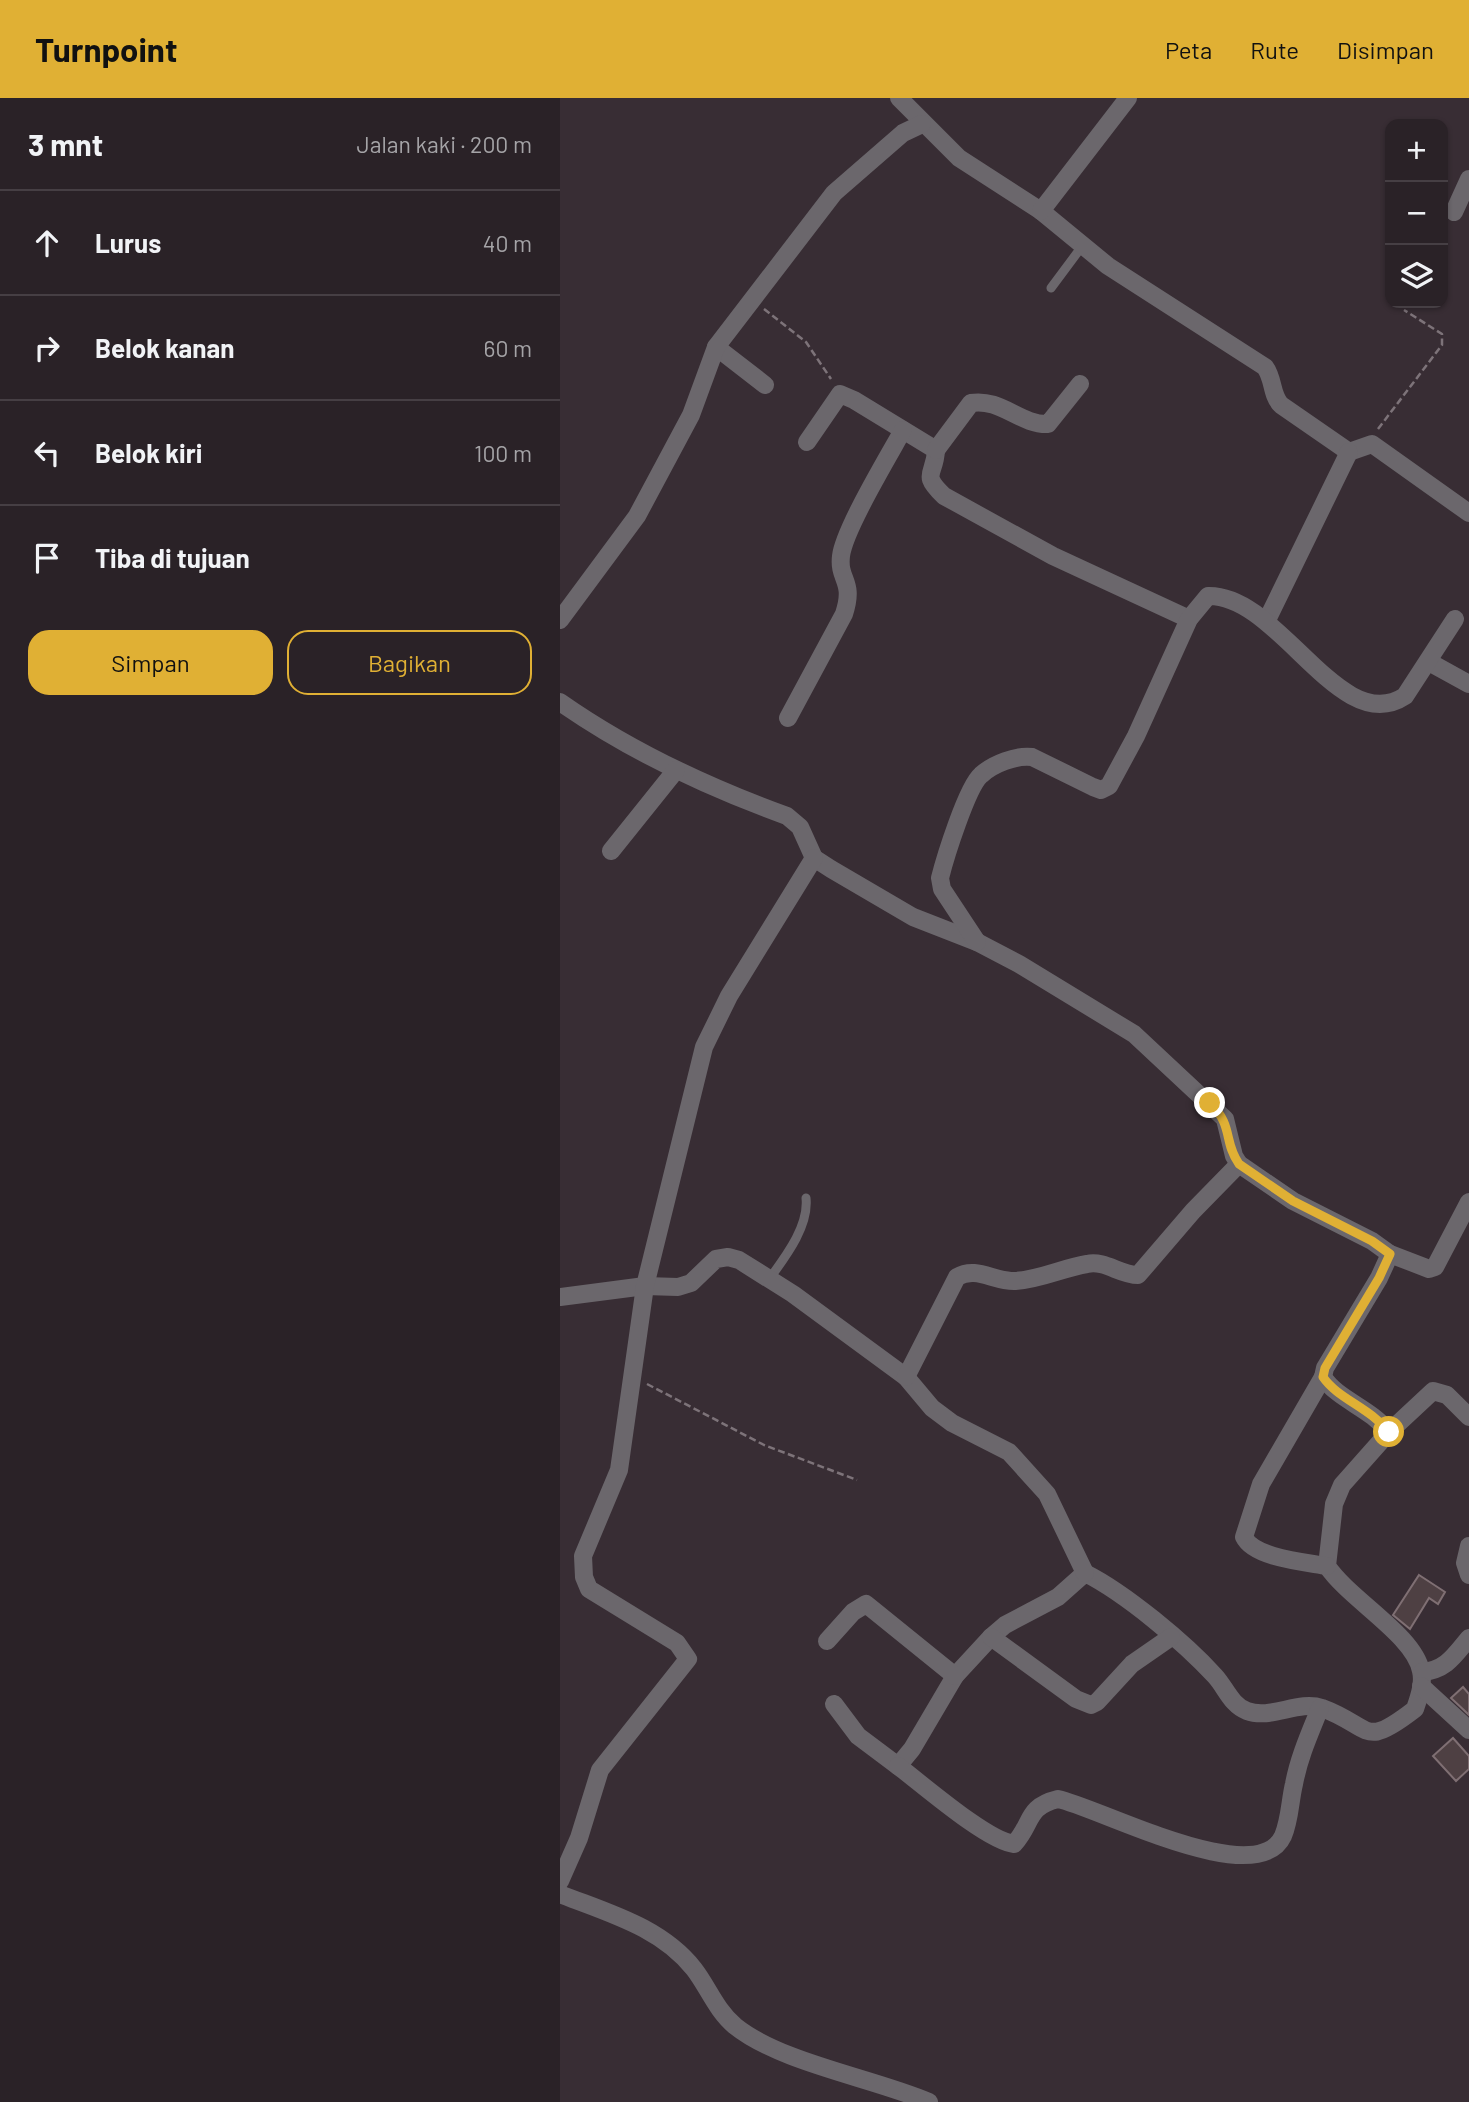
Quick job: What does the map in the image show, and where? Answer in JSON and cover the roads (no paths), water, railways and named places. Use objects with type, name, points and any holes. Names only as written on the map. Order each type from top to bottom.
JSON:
[{"type":"street","points":[[900,98],[922,124],[959,158],[1041,211],[1084,243],[1108,266],[1265,367],[1280,405],[1349,452]]},
{"type":"street","points":[[1041,211],[1128,98]]},
{"type":"street","points":[[560,620],[637,516],[691,415],[716,347],[751,299],[834,193],[903,133],[922,124]]},
{"type":"street","points":[[1454,212],[1469,179]]},
{"type":"street","points":[[716,347],[765,385]]},
{"type":"street","points":[[1080,384],[1048,424],[1038,424],[997,404],[971,403],[936,450],[929,473],[931,484],[944,496],[1053,556],[1189,619]]},
{"type":"street","points":[[807,442],[840,394],[936,450]]},
{"type":"street","points":[[788,718],[844,614],[849,597],[841,566],[844,545],[903,429]]},
{"type":"street","points":[[1267,620],[1349,452],[1368,443],[1469,513]]},
{"type":"street","points":[[977,942],[942,889],[940,878],[969,794],[980,775],[1021,756],[1032,757],[1101,790],[1109,786],[1136,736],[1189,619],[1208,596],[1217,596],[1267,620],[1339,689],[1358,701],[1394,703],[1405,696],[1430,662],[1455,619]]},
{"type":"street","points":[[1430,662],[1469,684]]},
{"type":"street","points":[[560,702],[589,722],[676,770],[724,793],[795,821],[814,858],[913,917],[977,942],[1134,1034],[1224,1119],[1234,1156],[1239,1164],[1293,1201],[1372,1241],[1390,1254],[1429,1269],[1435,1267],[1469,1202]]},
{"type":"street","points":[[611,851],[676,770]]},
{"type":"street","points":[[560,1881],[579,1838],[600,1770],[688,1660],[677,1643],[589,1589],[584,1577],[583,1556],[586,1542],[619,1470],[645,1286],[704,1047],[730,996],[814,858]]},
{"type":"street","points":[[906,1377],[957,1277],[965,1272],[1011,1281],[1032,1279],[1088,1263],[1107,1266],[1124,1275],[1138,1275],[1193,1211],[1239,1164]]},
{"type":"street","points":[[1390,1254],[1379,1278],[1325,1368],[1323,1377],[1261,1484],[1244,1537],[1250,1546],[1284,1559],[1327,1566],[1348,1592],[1412,1648],[1422,1679],[1469,1730]]},
{"type":"street","points":[[560,1297],[645,1286],[678,1287],[691,1283],[716,1259],[728,1257],[770,1278],[906,1377],[932,1408],[953,1423],[1009,1452],[1031,1473],[1047,1494],[1085,1573],[1107,1585],[1171,1637],[1216,1677],[1236,1704],[1247,1711],[1259,1713],[1303,1707],[1321,1708],[1367,1733],[1379,1733],[1415,1709],[1422,1679],[1450,1662],[1469,1638]]},
{"type":"street","points":[[1323,1377],[1329,1387],[1374,1415],[1389,1432]]},
{"type":"street","points":[[1327,1566],[1334,1504],[1342,1485],[1389,1432],[1433,1391],[1447,1395],[1469,1417]]},
{"type":"street","points":[[1469,1546],[1465,1563],[1469,1575]]},
{"type":"street","points":[[898,1766],[954,1676],[991,1637],[1005,1625],[1058,1597],[1085,1573]]},
{"type":"street","points":[[827,1641],[853,1612],[866,1604],[954,1676]]},
{"type":"street","points":[[991,1637],[1076,1699],[1091,1705],[1146,1652],[1171,1637]]},
{"type":"street","points":[[834,1704],[858,1736],[974,1823],[1007,1843],[1014,1843],[1019,1838],[1032,1812],[1045,1802],[1058,1799],[1172,1841],[1220,1853],[1255,1855],[1275,1849],[1283,1835],[1300,1756],[1321,1708]]},
{"type":"street","points":[[560,1894],[653,1933],[695,1970],[711,1998],[735,2026],[767,2044],[929,2102]]},
{"type":"lane","points":[[1051,288],[1084,243]]},
{"type":"lane","points":[[770,1278],[801,1224],[807,1208],[806,1198]]}]
